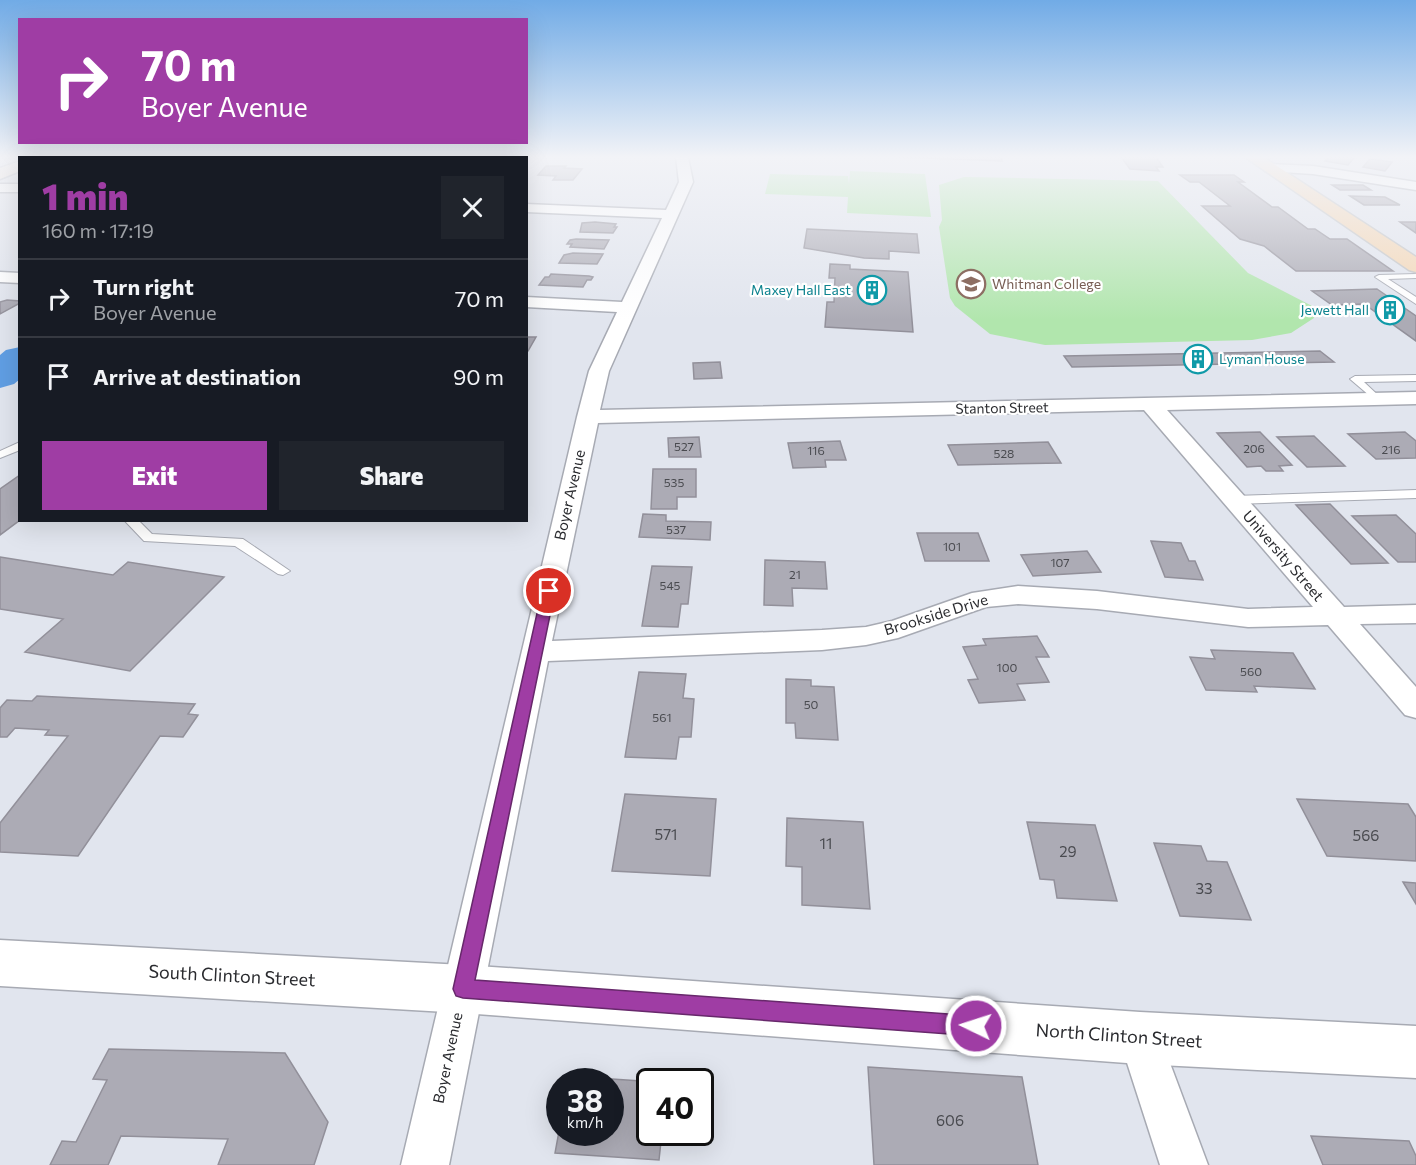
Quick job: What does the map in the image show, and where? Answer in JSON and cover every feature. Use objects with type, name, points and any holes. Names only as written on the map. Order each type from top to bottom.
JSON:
[{"type":"main road","points":[[1334,211],[1416,266]]},
{"type":"street","points":[[608,211],[672,214]]},
{"type":"street","name":"Boyer Avenue","points":[[425,1165],[536,652],[603,358],[672,214]]},
{"type":"street","points":[[528,303],[627,307]]},
{"type":"street","name":"Stanton Street","points":[[588,417],[1416,398]]},
{"type":"street","name":"University Street","points":[[1150,404],[1416,707]]},
{"type":"street","name":"Brookside Drive","points":[[536,652],[822,640],[866,636],[923,622],[982,599],[1018,595],[1097,600],[1248,618],[1416,614]]},
{"type":"street","name":"South Clinton Street","points":[[0,963],[463,989]]},
{"type":"street","name":"North Clinton Street","points":[[463,989],[1140,1038],[1416,1052]]},
{"type":"street","points":[[1140,1038],[1184,1165]]},
{"type":"lane","points":[[1416,276],[1378,277],[1416,302]]},
{"type":"lane","points":[[1377,399],[1354,379],[1416,378]]},
{"type":"lane","points":[[0,455],[18,446]]},
{"type":"lane","points":[[1234,500],[1416,494]]},
{"type":"lane","points":[[130,522],[148,538],[238,542],[283,571]]},
{"type":"green space","points":[[930,211],[931,217],[847,213]]},
{"type":"green space","points":[[941,211],[1188,211],[1248,273],[1314,307],[1316,312],[1314,318],[1291,333],[1252,340],[1045,345],[990,334],[955,306],[950,298],[939,227],[942,220]]},
{"type":"building","points":[[1208,211],[1284,211],[1308,229],[1315,229],[1330,239],[1347,239],[1393,271],[1296,271],[1264,246],[1240,239]]},
{"type":"building","points":[[1400,222],[1416,222],[1416,233]]},
{"type":"building","points":[[582,223],[616,224],[614,227],[617,227],[613,233],[580,232]]},
{"type":"building","points":[[807,229],[917,234],[919,253],[889,251],[889,259],[864,258],[804,248]]},
{"type":"building","points":[[570,240],[609,240],[604,249],[570,247],[572,244],[567,244]]},
{"type":"building","points":[[603,254],[597,264],[559,263],[564,255]]},
{"type":"building","name":"Maxey Hall East","points":[[830,264],[850,265],[850,269],[908,272],[913,332],[825,327],[827,302],[834,302],[835,278],[829,278]]},
{"type":"building","points":[[551,274],[593,277],[587,280],[583,287],[539,285],[545,277]]},
{"type":"building","name":"Jewett Hall","points":[[1377,289],[1416,316],[1416,341],[1364,304],[1332,305],[1312,291]]},
{"type":"building","points":[[18,301],[18,304],[0,314],[0,302]]},
{"type":"building","points":[[528,337],[536,337],[528,351]]},
{"type":"building","name":"Lyman House","points":[[1320,351],[1334,362],[1072,367],[1064,356]]},
{"type":"building","points":[[720,362],[722,378],[694,379],[693,363]]},
{"type":"building","points":[[1260,432],[1292,465],[1279,466],[1283,471],[1266,471],[1261,466],[1247,467],[1217,433]]},
{"type":"building","points":[[1405,432],[1416,441],[1416,458],[1376,459],[1348,434]]},
{"type":"building","points":[[1314,436],[1345,466],[1307,467],[1277,437]]},
{"type":"building","points":[[699,437],[701,457],[669,457],[668,438]]},
{"type":"building","points":[[840,441],[846,460],[825,460],[826,467],[793,468],[788,443]]},
{"type":"building","points":[[1048,442],[1061,463],[958,465],[948,445]]},
{"type":"building","points":[[653,469],[696,469],[696,497],[677,497],[677,509],[651,509]]},
{"type":"building","points":[[18,476],[18,522],[0,535],[0,489]]},
{"type":"building","points":[[1330,504],[1388,563],[1351,564],[1296,505]]},
{"type":"building","points":[[643,514],[666,515],[666,521],[711,522],[710,540],[639,537]]},
{"type":"building","points":[[1396,515],[1416,534],[1416,562],[1398,562],[1352,516]]},
{"type":"building","points":[[917,533],[978,533],[989,561],[925,561]]},
{"type":"building","points":[[1151,541],[1181,543],[1189,561],[1195,561],[1203,580],[1165,577]]},
{"type":"building","points":[[1087,551],[1101,572],[1033,576],[1021,555]]},
{"type":"building","points":[[0,557],[113,575],[128,562],[224,577],[130,671],[25,652],[63,619],[0,609]]},
{"type":"building","points":[[765,560],[825,562],[827,589],[792,588],[793,606],[764,605]]},
{"type":"building","points":[[652,566],[692,567],[688,604],[681,604],[678,627],[642,626]]},
{"type":"building","points":[[1037,636],[1049,657],[1036,657],[1049,682],[1017,684],[1025,700],[979,703],[968,680],[978,679],[963,647],[986,645],[983,639]]},
{"type":"building","points":[[1211,650],[1293,653],[1315,689],[1254,686],[1257,692],[1206,690],[1190,657],[1215,659]]},
{"type":"building","points":[[639,672],[686,674],[683,698],[694,699],[691,737],[679,737],[676,759],[625,757]]},
{"type":"building","points":[[786,679],[811,680],[811,686],[834,687],[838,740],[796,738],[795,723],[786,723]]},
{"type":"building","points":[[37,696],[195,704],[188,714],[198,715],[183,737],[160,736],[78,856],[0,852],[0,823],[68,736],[45,735],[49,730],[15,728],[7,737],[0,737],[0,708],[7,700],[32,701]]},
{"type":"building","points":[[625,794],[716,799],[710,876],[612,871]]},
{"type":"building","points":[[1297,799],[1408,804],[1416,817],[1416,861],[1327,856]]},
{"type":"building","points":[[787,818],[863,822],[870,909],[802,905],[802,867],[786,866]]},
{"type":"building","points":[[1027,822],[1095,825],[1117,901],[1057,898],[1054,880],[1040,879]]},
{"type":"building","points":[[1154,843],[1201,846],[1207,861],[1227,862],[1251,920],[1180,916]]},
{"type":"building","points":[[1403,882],[1416,883],[1416,904]]},
{"type":"building","points":[[109,1049],[285,1053],[328,1122],[314,1165],[218,1165],[228,1139],[121,1136],[108,1165],[50,1165],[62,1141],[76,1142],[107,1080],[93,1079]]},
{"type":"building","points":[[868,1067],[1022,1077],[1038,1165],[874,1165]]},
{"type":"building","points":[[624,1080],[636,1081],[636,1146],[660,1146],[659,1160],[555,1153],[556,1146],[624,1146]]},
{"type":"building","points":[[1311,1136],[1409,1141],[1416,1156],[1416,1165],[1323,1165]]},
{"type":"waterway","points":[[0,376],[18,360]]},
{"type":"place","name":"Whitman College","points":[[971,284]]},
{"type":"place","name":"Maxey Hall East","points":[[872,290]]},
{"type":"place","name":"Jewett Hall","points":[[1390,310]]},
{"type":"place","name":"Lyman House","points":[[1198,359]]},
{"type":"route","points":[[549,591],[463,989],[976,1026]]}]
